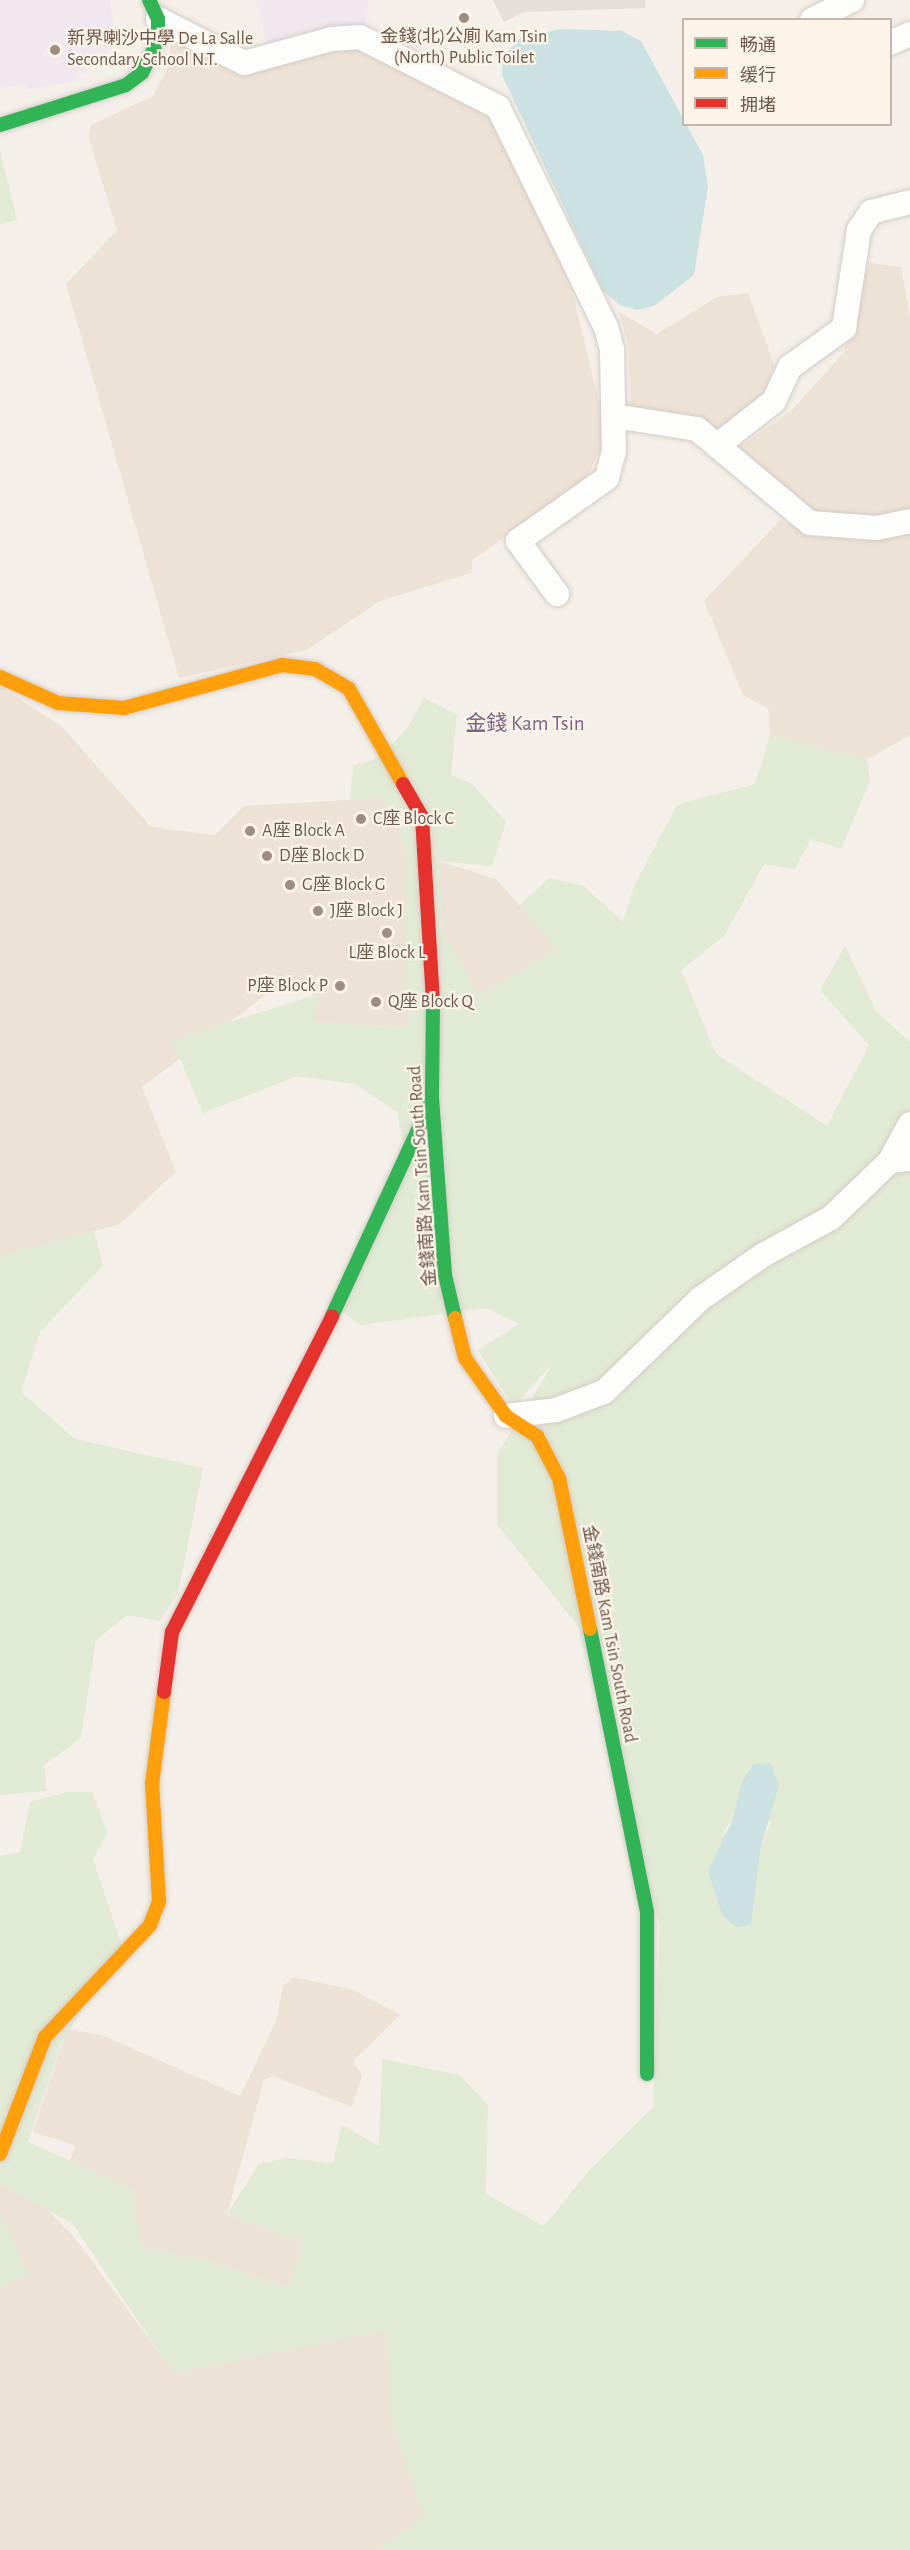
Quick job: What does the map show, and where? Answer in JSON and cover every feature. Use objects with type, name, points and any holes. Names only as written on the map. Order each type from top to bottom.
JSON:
[{"type":"street","points":[[816,18],[852,0]]},
{"type":"street","points":[[0,125],[126,85],[154,54],[153,9]]},
{"type":"street","points":[[153,9],[244,63],[332,39],[360,37],[409,66],[492,100],[610,337],[614,451],[606,478],[518,541],[557,594]]},
{"type":"street","points":[[892,43],[910,34]]},
{"type":"street","points":[[718,445],[774,401],[790,367],[844,327],[859,230],[871,212],[910,202]]},
{"type":"street","points":[[614,416],[681,423],[718,445],[810,523],[877,528],[910,521]]},
{"type":"street","name":"金錢南路 Kam Tsin South Road","points":[[0,677],[58,703],[124,708],[282,665],[315,669],[349,689],[422,817],[433,938],[432,1098],[445,1275],[465,1358],[506,1416],[537,1436],[559,1478],[647,1912],[647,2074]]},
{"type":"street","points":[[0,2154],[45,2037],[150,1925],[159,1901],[152,1784],[172,1632],[369,1242],[432,1098]]},
{"type":"street","points":[[506,1416],[556,1410],[604,1392],[700,1299],[763,1255],[831,1218],[900,1160],[910,1124]]},
{"type":"shaded area","name":"新界喇沙中學 De La Salle Secondary School N.T.","points":[[0,0],[110,0],[114,32],[107,57],[71,82],[26,90],[25,84],[0,88]]},
{"type":"shaded area","points":[[256,0],[368,0],[366,23],[268,48]]},
{"type":"shaded area","points":[[493,0],[645,0],[646,8],[524,12],[504,22]]},
{"type":"shaded area","points":[[562,29],[622,31],[641,41],[682,116],[682,126],[687,126],[703,155],[708,187],[694,275],[654,306],[638,310],[620,305],[603,291],[502,75],[503,57],[521,37]]},
{"type":"shaded area","points":[[192,42],[234,67],[354,43],[494,116],[571,286],[607,435],[583,485],[473,559],[471,573],[380,601],[306,650],[179,678],[66,284],[117,230],[88,136],[91,125],[153,96],[170,63],[170,45]]},
{"type":"shaded area","points":[[869,263],[901,267],[910,318],[910,513],[869,521],[813,514],[738,448],[792,410],[844,352]]},
{"type":"shaded area","points":[[748,293],[774,364],[766,389],[747,412],[720,431],[631,409],[628,343],[619,312],[657,334],[717,297]]},
{"type":"shaded area","points":[[780,520],[817,537],[890,537],[910,529],[910,735],[861,763],[770,735],[769,709],[743,695],[704,601]]},
{"type":"shaded area","points":[[0,686],[62,727],[151,827],[215,835],[244,806],[383,798],[404,833],[408,912],[407,1028],[312,1022],[312,985],[271,991],[142,1087],[176,1172],[120,1224],[23,1251],[0,1272]]},
{"type":"shaded area","points":[[439,861],[496,879],[557,949],[480,996],[442,939]]},
{"type":"shaded area","points":[[770,1763],[779,1785],[761,1846],[751,1925],[737,1927],[723,1917],[708,1871],[733,1819],[742,1782],[754,1764]]},
{"type":"shaded area","points":[[293,1977],[351,1989],[400,2015],[353,2061],[362,2076],[352,2107],[273,2076],[264,2080],[227,2214],[303,2242],[288,2288],[214,2263],[138,2246],[134,2190],[68,2164],[76,2146],[33,2132],[67,2029],[102,2035],[240,2096],[276,2021],[283,1986]]},
{"type":"shaded area","points":[[0,2185],[32,2194],[75,2238],[174,2373],[386,2329],[438,2523],[417,2550],[0,2550]]},
{"type":"green space","points":[[0,151],[17,220],[0,224]]},
{"type":"green space","points":[[424,698],[457,715],[451,775],[471,783],[506,822],[492,866],[440,861],[441,930],[480,995],[556,949],[519,906],[549,878],[584,886],[623,922],[634,886],[677,805],[755,784],[770,735],[867,759],[870,781],[841,849],[811,839],[795,869],[764,864],[724,936],[681,970],[716,1054],[827,1126],[869,1045],[820,990],[845,946],[876,1011],[910,1042],[910,2550],[366,2550],[384,2546],[424,2516],[391,2422],[386,2330],[173,2373],[72,2223],[0,2185],[0,1856],[20,1852],[30,1802],[67,1792],[92,1792],[107,1833],[93,1859],[123,1949],[62,2041],[28,2142],[134,2190],[139,2246],[214,2263],[288,2288],[303,2242],[227,2214],[259,2164],[288,2158],[333,2163],[342,2125],[379,2146],[382,2059],[459,2075],[488,2105],[486,2194],[544,2226],[588,2172],[653,2107],[660,1925],[577,1625],[497,1524],[497,1455],[554,1362],[513,1407],[478,1350],[519,1324],[486,1308],[360,1325],[342,1311],[406,1158],[397,1112],[355,1084],[297,1076],[203,1113],[172,1040],[319,994],[312,1022],[407,1028],[405,847],[383,798],[350,800],[353,766],[379,758],[408,727]],"holes":[[[733,1819],[771,1822],[761,1846],[751,1925],[724,1830]]]},
{"type":"green space","points":[[94,1231],[103,1266],[40,1332],[21,1392],[75,1439],[203,1468],[178,1593],[160,1621],[127,1615],[96,1640],[81,1738],[44,1765],[47,1791],[0,1795],[0,1256]]},
{"type":"green space","points":[[0,2212],[30,2274],[0,2288]]},
{"type":"traffic: fast","points":[[0,125],[126,85],[142,73],[158,40],[158,19],[149,0]]},
{"type":"traffic: fast","points":[[433,1002],[432,1098],[445,1275],[455,1318]]},
{"type":"traffic: fast","points":[[332,1316],[431,1102]]},
{"type":"traffic: fast","points":[[590,1629],[647,1912],[647,2074]]},
{"type":"traffic: slow","points":[[0,677],[58,703],[124,708],[282,665],[315,669],[349,689],[403,784]]},
{"type":"traffic: slow","points":[[455,1318],[465,1358],[506,1416],[537,1436],[559,1478],[590,1629]]},
{"type":"traffic: slow","points":[[0,2154],[45,2037],[150,1925],[159,1901],[152,1784],[164,1692]]},
{"type":"traffic: jam","points":[[403,784],[422,817],[433,1002]]},
{"type":"traffic: jam","points":[[164,1692],[172,1632],[332,1316]]},
{"type":"place","name":"金錢(北)公廁 Kam Tsin (North) Public Toilet","points":[[464,18]]},
{"type":"place","name":"新界喇沙中學 De La Salle Secondary School N.T.","points":[[55,50]]},
{"type":"place","name":"C座 Block C","points":[[361,819]]},
{"type":"place","name":"A座 Block A","points":[[250,831]]},
{"type":"place","name":"D座 Block D","points":[[267,856]]},
{"type":"place","name":"G座 Block G","points":[[290,885]]},
{"type":"place","name":"J座 Block J","points":[[318,911]]},
{"type":"place","name":"L座 Block L","points":[[387,933]]},
{"type":"place","name":"P座 Block P","points":[[340,986]]},
{"type":"place","name":"Q座 Block Q","points":[[376,1002]]},
{"type":"district","name":"金錢 Kam Tsin","points":[[525,724]]}]
